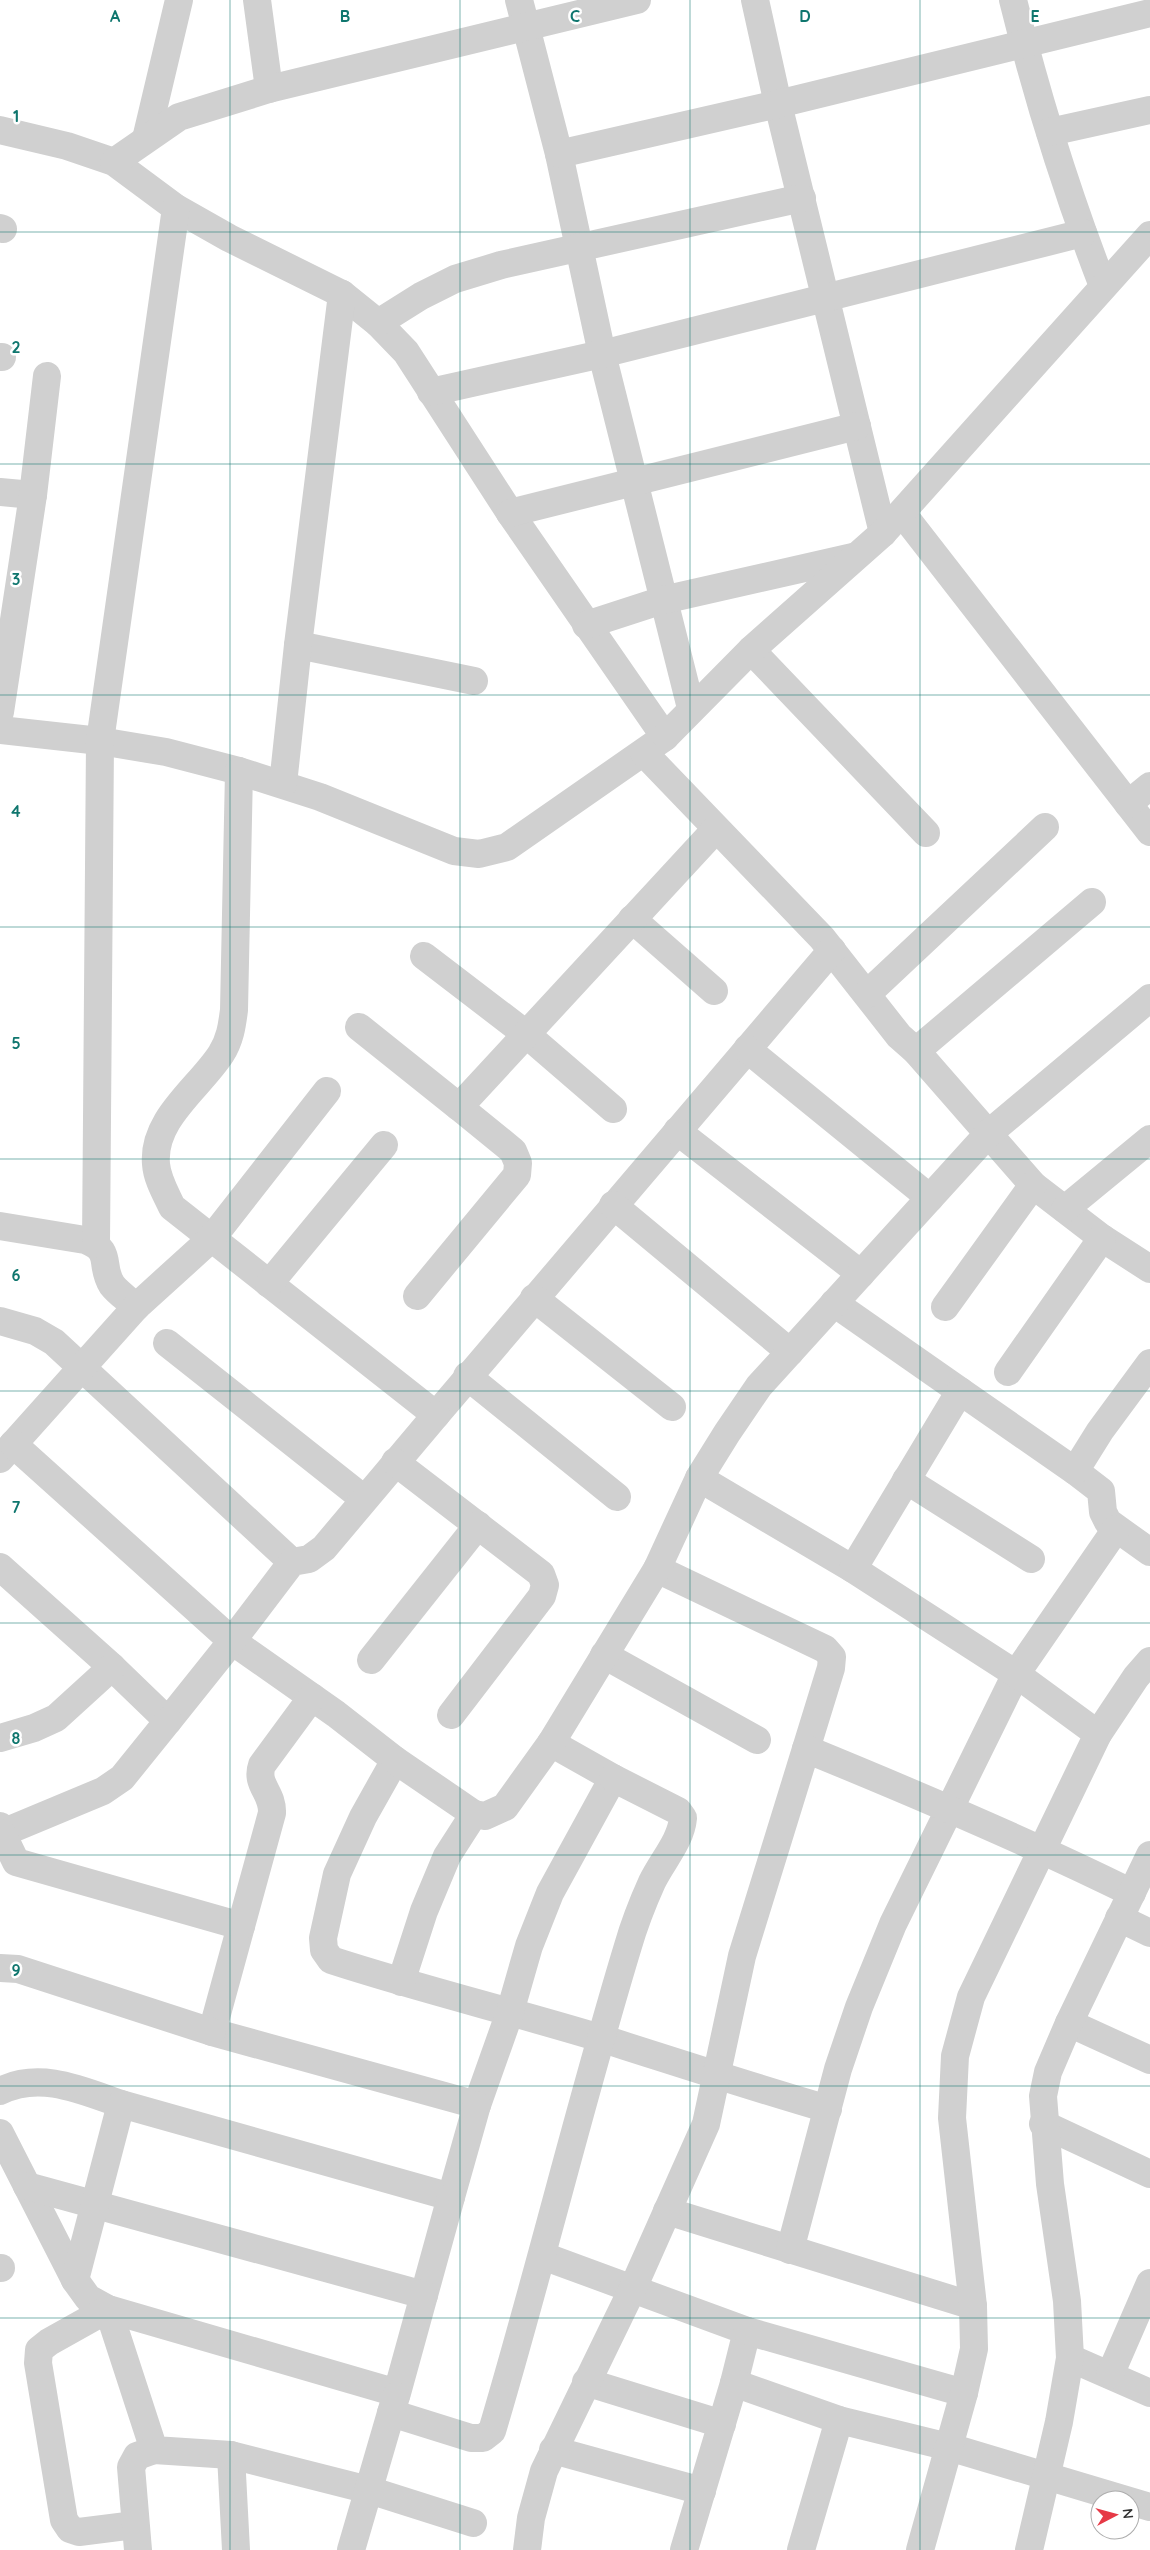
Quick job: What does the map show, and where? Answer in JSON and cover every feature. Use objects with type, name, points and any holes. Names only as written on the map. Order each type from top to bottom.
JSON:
[{"type":"street","points":[[146,139],[179,0]]},
{"type":"street","points":[[257,0],[269,89]]},
{"type":"street","points":[[114,162],[179,118],[269,89],[522,13],[638,0]]},
{"type":"street","points":[[755,0],[778,104],[827,297],[883,533]]},
{"type":"street","points":[[1014,0],[1024,43],[1050,132],[1083,233],[1103,286]]},
{"type":"street","points":[[522,13],[558,154],[602,354],[691,708]]},
{"type":"street","points":[[558,154],[778,104],[1150,13]]},
{"type":"street","points":[[1050,132],[1150,110]]},
{"type":"street","points":[[0,130],[67,146],[114,162],[176,208],[229,238],[342,294],[378,323],[406,352],[510,513],[586,625],[655,745],[716,829],[832,950],[899,1036],[916,1051],[1034,1185],[1102,1238],[1150,1269]]},
{"type":"street","points":[[378,323],[421,296],[455,279],[501,265],[578,246],[802,198]]},
{"type":"street","points":[[96,1244],[100,741],[176,208]]},
{"type":"street","points":[[431,392],[602,354],[1083,233]]},
{"type":"street","points":[[0,730],[100,741],[166,752],[239,771],[284,784],[454,851],[479,854],[507,846],[655,745],[751,650],[883,533],[1150,234]]},
{"type":"street","points":[[284,784],[298,645],[342,294]]},
{"type":"street","points":[[0,712],[33,495],[47,376]]},
{"type":"street","points":[[510,513],[858,426]]},
{"type":"street","points":[[0,492],[33,495]]},
{"type":"street","points":[[902,513],[1150,832]]},
{"type":"street","points":[[586,625],[664,600],[856,557]]},
{"type":"street","points":[[298,645],[474,681]]},
{"type":"street","points":[[751,650],[926,833]]},
{"type":"street","points":[[239,771],[234,1010],[231,1034],[222,1054],[165,1124],[158,1146],[156,1164],[162,1186],[172,1207],[436,1415]]},
{"type":"street","points":[[1128,804],[1150,786]]},
{"type":"street","points":[[866,994],[1045,827]]},
{"type":"street","points":[[459,1107],[716,829]]},
{"type":"street","points":[[916,1051],[1092,902]]},
{"type":"street","points":[[632,919],[714,992]]},
{"type":"street","points":[[241,1926],[8,1865],[1,1829],[103,1791],[122,1778],[232,1641],[292,1562],[309,1559],[324,1548],[467,1376],[832,950]]},
{"type":"street","points":[[424,956],[526,1034],[614,1109]]},
{"type":"street","points":[[327,1091],[212,1238],[136,1307],[6,1451],[232,1641],[312,1697],[395,1760],[474,1814],[485,1816],[505,1807],[551,1742],[657,1570],[699,1478],[726,1432],[759,1386],[988,1134],[1150,998]]},
{"type":"street","points":[[359,1027],[513,1151],[518,1163],[517,1175],[417,1296]]},
{"type":"street","points":[[747,1049],[930,1198]]},
{"type":"street","points":[[677,1131],[861,1274]]},
{"type":"street","points":[[1065,1209],[1150,1139]]},
{"type":"street","points":[[268,1284],[384,1145]]},
{"type":"street","points":[[945,1307],[1034,1185]]},
{"type":"street","points":[[613,1205],[790,1352]]},
{"type":"street","points":[[0,1226],[85,1240],[96,1244],[103,1251],[113,1286],[136,1307]]},
{"type":"street","points":[[1008,1372],[1102,1238]]},
{"type":"street","points":[[534,1298],[672,1407]]},
{"type":"street","points":[[834,1303],[1101,1491],[1104,1512],[1108,1522],[1150,1552]]},
{"type":"street","points":[[0,1321],[35,1331],[54,1342],[292,1562]]},
{"type":"street","points":[[167,1344],[364,1499]]},
{"type":"street","points":[[1075,1471],[1100,1431],[1150,1363]]},
{"type":"street","points":[[467,1376],[617,1497]]},
{"type":"street","points":[[854,1569],[960,1391]]},
{"type":"street","points":[[395,1462],[541,1574],[545,1585],[542,1596],[451,1715]]},
{"type":"street","points":[[699,1478],[854,1569],[1016,1674],[1098,1734]]},
{"type":"street","points":[[906,1480],[1031,1559]]},
{"type":"street","points":[[371,1660],[478,1525]]},
{"type":"street","points":[[790,2250],[838,2068],[892,1924],[1016,1674],[1116,1529]]},
{"type":"street","points":[[0,1567],[112,1667],[168,1721]]},
{"type":"street","points":[[527,2550],[532,2518],[544,2471],[586,2382],[634,2288],[706,2124],[742,1956],[831,1668],[832,1657],[826,1649],[657,1570]]},
{"type":"street","points":[[604,1655],[757,1740]]},
{"type":"street","points":[[920,2550],[964,2393],[974,2349],[973,2306],[952,2118],[955,2056],[971,1997],[1098,1734],[1136,1677],[1150,1661]]},
{"type":"street","points":[[0,1738],[34,1728],[56,1718],[112,1667]]},
{"type":"street","points":[[212,2032],[272,1813],[272,1801],[261,1782],[259,1774],[262,1765],[312,1697]]},
{"type":"street","points":[[0,2133],[75,2280],[88,2298],[108,2309],[394,2403],[471,2438],[483,2438],[492,2431],[543,2256],[600,2038],[630,1939],[652,1882],[682,1828],[683,1818],[678,1811],[614,1778],[551,1742]]},
{"type":"street","points":[[806,1749],[951,1808],[1043,1849],[1132,1893]]},
{"type":"street","points":[[395,1760],[363,1817],[338,1874],[322,1938],[324,1950],[331,1960],[401,1982],[600,2038],[716,2076],[828,2109]]},
{"type":"street","points":[[350,2550],[394,2403],[477,2105],[510,2012],[529,1946],[550,1893],[614,1778]]},
{"type":"street","points":[[401,1982],[424,1911],[447,1856],[474,1814]]},
{"type":"street","points":[[1029,2550],[1059,2422],[1070,2358],[1067,2301],[1043,2124],[1043,2096],[1048,2072],[1069,2023],[1150,1855]]},
{"type":"street","points":[[1119,1918],[1150,1933]]},
{"type":"street","points":[[0,1968],[18,1969],[212,2032],[477,2105]]},
{"type":"street","points":[[1069,2023],[1150,2060]]},
{"type":"street","points":[[0,2091],[14,2084],[38,2080],[67,2086],[121,2104],[451,2198]]},
{"type":"street","points":[[75,2280],[121,2104]]},
{"type":"street","points":[[1043,2124],[1150,2174]]},
{"type":"street","points":[[27,2186],[424,2295]]},
{"type":"street","points":[[667,2211],[973,2306]]},
{"type":"street","points":[[543,2256],[747,2331],[964,2393]]},
{"type":"street","points":[[1110,2376],[1150,2283]]},
{"type":"street","points":[[108,2309],[154,2450]]},
{"type":"street","points":[[108,2309],[49,2342],[39,2350],[38,2363],[64,2520],[70,2529],[79,2532],[136,2537],[131,2467],[138,2456],[154,2450],[231,2455],[369,2490],[473,2523]]},
{"type":"street","points":[[684,2550],[734,2383],[747,2331]]},
{"type":"street","points":[[1070,2358],[1150,2393]]},
{"type":"street","points":[[586,2382],[722,2424]]},
{"type":"street","points":[[734,2383],[839,2420],[949,2447],[1150,2507]]},
{"type":"street","points":[[801,2550],[839,2420]]},
{"type":"street","points":[[553,2450],[702,2491]]},
{"type":"street","points":[[231,2455],[236,2550]]}]
